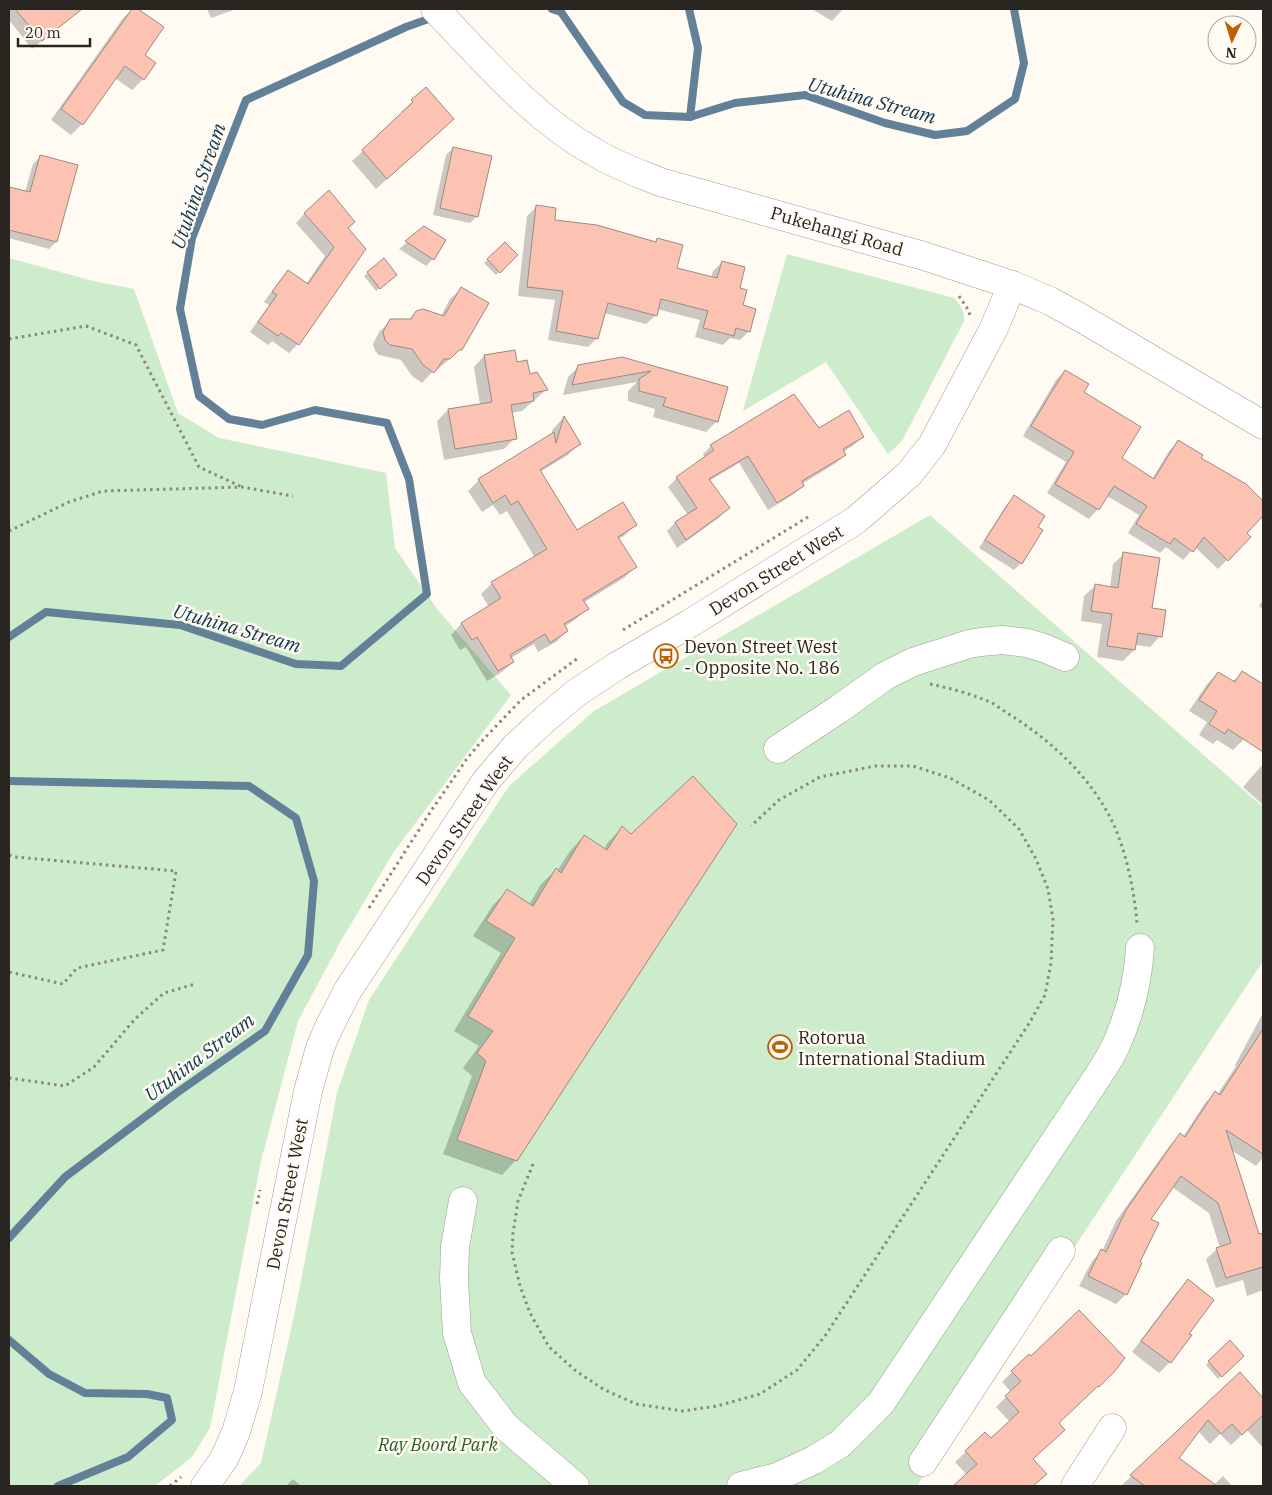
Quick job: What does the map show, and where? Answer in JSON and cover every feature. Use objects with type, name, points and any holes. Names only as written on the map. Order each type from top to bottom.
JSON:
[{"type":"main road","name":"Pukehangi Road","points":[[435,9],[540,115],[588,149],[624,168],[660,182],[924,256],[1012,285],[1050,301],[1083,319],[1263,425]]},
{"type":"main road","name":"Devon Street West","points":[[205,1486],[224,1459],[236,1432],[248,1391],[306,1099],[320,1048],[348,990],[486,781],[515,747],[576,693],[856,520],[910,474],[932,445],[994,328],[1012,285]]},
{"type":"main road","points":[[778,749],[885,676],[913,662],[969,644],[1002,640],[1027,643],[1065,657]]},
{"type":"main road","points":[[741,1486],[777,1477],[814,1460],[840,1444],[881,1403],[1116,1046],[1132,999],[1138,972],[1140,948]]},
{"type":"main road","points":[[463,1201],[455,1247],[454,1279],[457,1333],[472,1383],[506,1427],[575,1486]]},
{"type":"main road","points":[[923,1462],[1061,1250]]},
{"type":"main road","points":[[1075,1486],[1112,1428]]},
{"type":"path","points":[[9,339],[86,326],[136,345],[199,467],[242,487]]},
{"type":"path","points":[[9,530],[69,502],[103,491],[242,487],[292,496]]},
{"type":"path","points":[[928,684],[945,687],[987,700],[1044,738],[1074,766],[1096,795],[1113,823],[1125,854],[1136,912],[1140,948]]},
{"type":"path","points":[[533,1164],[518,1200],[512,1252],[520,1286],[530,1313],[549,1347],[576,1371],[603,1389],[636,1404],[682,1411],[717,1406],[760,1394],[797,1370],[825,1336],[1030,1022],[1045,995],[1051,963],[1053,919],[1048,889],[1036,859],[1019,829],[989,800],[950,778],[913,766],[875,766],[820,777],[779,800],[751,826]]},
{"type":"path","points":[[9,855],[176,871],[163,950],[77,968],[63,984],[9,972]]},
{"type":"path","points":[[9,1078],[65,1086],[94,1067],[135,1019],[164,993],[195,984]]},
{"type":"green space","points":[[787,254],[954,298],[962,308],[964,321],[902,441],[888,454],[826,362],[743,411]]},
{"type":"green space","points":[[9,258],[93,281],[134,289],[178,413],[219,438],[386,473],[395,548],[437,609],[511,695],[393,853],[342,939],[298,1021],[261,1161],[210,1428],[192,1457],[155,1486],[9,1486]]},
{"type":"green space","name":"Rotorua International Stadium","points":[[930,515],[1263,807],[1263,961],[917,1486],[239,1486],[261,1463],[296,1307],[337,1093],[369,1000],[509,786],[594,711]]},
{"type":"building","points":[[15,9],[82,9],[42,41]]},
{"type":"building","points":[[132,9],[138,9],[164,27],[145,55],[156,63],[144,80],[125,66],[83,125],[61,109]]},
{"type":"building","points":[[426,87],[454,119],[387,179],[362,150],[413,102],[411,100]]},
{"type":"building","points":[[453,147],[492,156],[478,217],[440,208]]},
{"type":"building","points":[[40,155],[78,165],[57,242],[9,230],[9,187],[30,192]]},
{"type":"building","points":[[329,190],[355,222],[348,228],[366,249],[299,345],[281,333],[278,336],[258,322],[277,295],[272,292],[288,270],[308,284],[334,247],[304,213]]},
{"type":"building","points":[[536,205],[556,208],[555,220],[597,225],[656,242],[657,238],[683,245],[677,268],[717,278],[722,261],[745,267],[740,288],[747,290],[743,305],[756,309],[750,332],[736,328],[734,336],[703,328],[708,311],[661,299],[657,316],[608,303],[598,339],[556,331],[563,291],[527,287]]},
{"type":"building","points":[[424,226],[446,240],[434,260],[405,241]]},
{"type":"building","points":[[505,242],[518,255],[500,273],[487,259]]},
{"type":"building","points":[[384,258],[397,275],[380,289],[367,272]]},
{"type":"building","points":[[461,287],[489,303],[462,350],[459,350],[450,359],[444,359],[434,373],[423,365],[412,349],[390,345],[385,340],[383,332],[390,319],[411,319],[416,311],[423,309],[444,316]]},
{"type":"building","points":[[515,350],[517,362],[527,360],[530,374],[537,372],[548,390],[533,393],[534,401],[511,405],[517,439],[455,449],[448,409],[492,402],[484,355]]},
{"type":"building","points":[[622,357],[728,387],[718,422],[663,406],[666,398],[639,391],[639,379],[651,371],[572,385],[578,365]]},
{"type":"building","points":[[1065,370],[1089,384],[1084,392],[1141,427],[1122,458],[1154,479],[1178,440],[1203,455],[1201,458],[1246,484],[1263,501],[1263,516],[1247,533],[1251,537],[1228,561],[1204,537],[1193,552],[1174,538],[1170,544],[1136,524],[1147,506],[1114,486],[1099,510],[1055,484],[1074,452],[1031,426]]},
{"type":"building","points":[[794,394],[819,428],[849,410],[864,437],[843,449],[846,455],[802,481],[804,486],[777,503],[748,456],[709,479],[730,508],[686,540],[675,522],[697,508],[676,477],[714,450],[710,445]]},
{"type":"building","points":[[564,416],[581,444],[540,470],[577,530],[623,502],[637,525],[618,537],[637,567],[583,600],[589,609],[564,624],[568,631],[550,643],[545,634],[510,655],[514,662],[498,671],[477,637],[472,640],[461,623],[501,598],[491,582],[547,549],[518,501],[511,505],[505,495],[493,503],[478,479],[554,432],[556,443]]},
{"type":"building","points":[[1014,495],[1045,516],[1038,527],[1043,530],[1022,564],[985,540]]},
{"type":"building","points":[[1123,552],[1160,558],[1152,608],[1166,610],[1162,637],[1138,633],[1135,650],[1107,646],[1112,614],[1091,611],[1095,584],[1118,588]]},
{"type":"building","points":[[1242,671],[1263,684],[1263,752],[1228,729],[1225,734],[1209,724],[1217,711],[1199,700],[1218,672],[1235,682]]},
{"type":"building","points":[[693,776],[737,824],[517,1161],[457,1140],[486,1061],[477,1053],[493,1031],[468,1016],[515,938],[486,921],[507,889],[533,906],[556,868],[561,873],[584,835],[607,850],[622,826],[631,834]]},
{"type":"building","points":[[1263,1029],[1263,1154],[1226,1130],[1259,1234],[1263,1233],[1263,1267],[1226,1278],[1216,1248],[1231,1243],[1218,1203],[1181,1176],[1151,1219],[1159,1223],[1140,1262],[1142,1263],[1127,1295],[1088,1276],[1101,1249],[1106,1252],[1126,1210],[1180,1133],[1185,1137],[1215,1091],[1220,1095]]},
{"type":"building","points":[[1188,1279],[1214,1300],[1189,1334],[1192,1335],[1171,1363],[1141,1341]]},
{"type":"building","points":[[1079,1310],[1125,1358],[1099,1387],[1059,1423],[1065,1430],[1033,1459],[1047,1474],[1033,1486],[953,1486],[977,1464],[965,1451],[985,1432],[991,1438],[1019,1412],[1005,1396],[1021,1381],[1011,1371],[1029,1354],[1031,1356]]},
{"type":"building","points":[[1230,1340],[1244,1356],[1222,1377],[1208,1361]]},
{"type":"building","points":[[1240,1372],[1263,1398],[1263,1415],[1242,1435],[1232,1424],[1221,1434],[1208,1420],[1179,1458],[1217,1486],[1145,1486],[1130,1475]]},
{"type":"waterway","name":"Utuhina Stream","points":[[552,9],[561,12],[623,102],[645,115],[690,117],[735,103],[805,95],[885,123],[935,135],[967,131],[1015,99],[1024,63],[1014,9]]},
{"type":"waterway","points":[[689,9],[698,48],[690,117]]},
{"type":"waterway","name":"Utuhina Stream","points":[[9,637],[46,612],[180,625],[296,664],[341,666],[427,594],[409,479],[387,423],[315,410],[262,425],[229,419],[199,396],[180,309],[192,238],[246,100],[406,27],[434,17]]},
{"type":"waterway","name":"Utuhina Stream","points":[[9,781],[249,786],[296,818],[314,881],[308,955],[265,1031],[178,1092],[65,1177],[9,1238]]},
{"type":"waterway","name":"Utuhina Stream","points":[[9,1340],[49,1374],[85,1393],[147,1394],[167,1398],[172,1420],[128,1457],[58,1486]]},
{"type":"place","name":"Devon Street West - Opposite No. 186","points":[[666,656]]},
{"type":"place","name":"Rotorua International Stadium","points":[[780,1047]]},
{"type":"park label","name":"Ray Boord Park","points":[[438,1444]]}]
